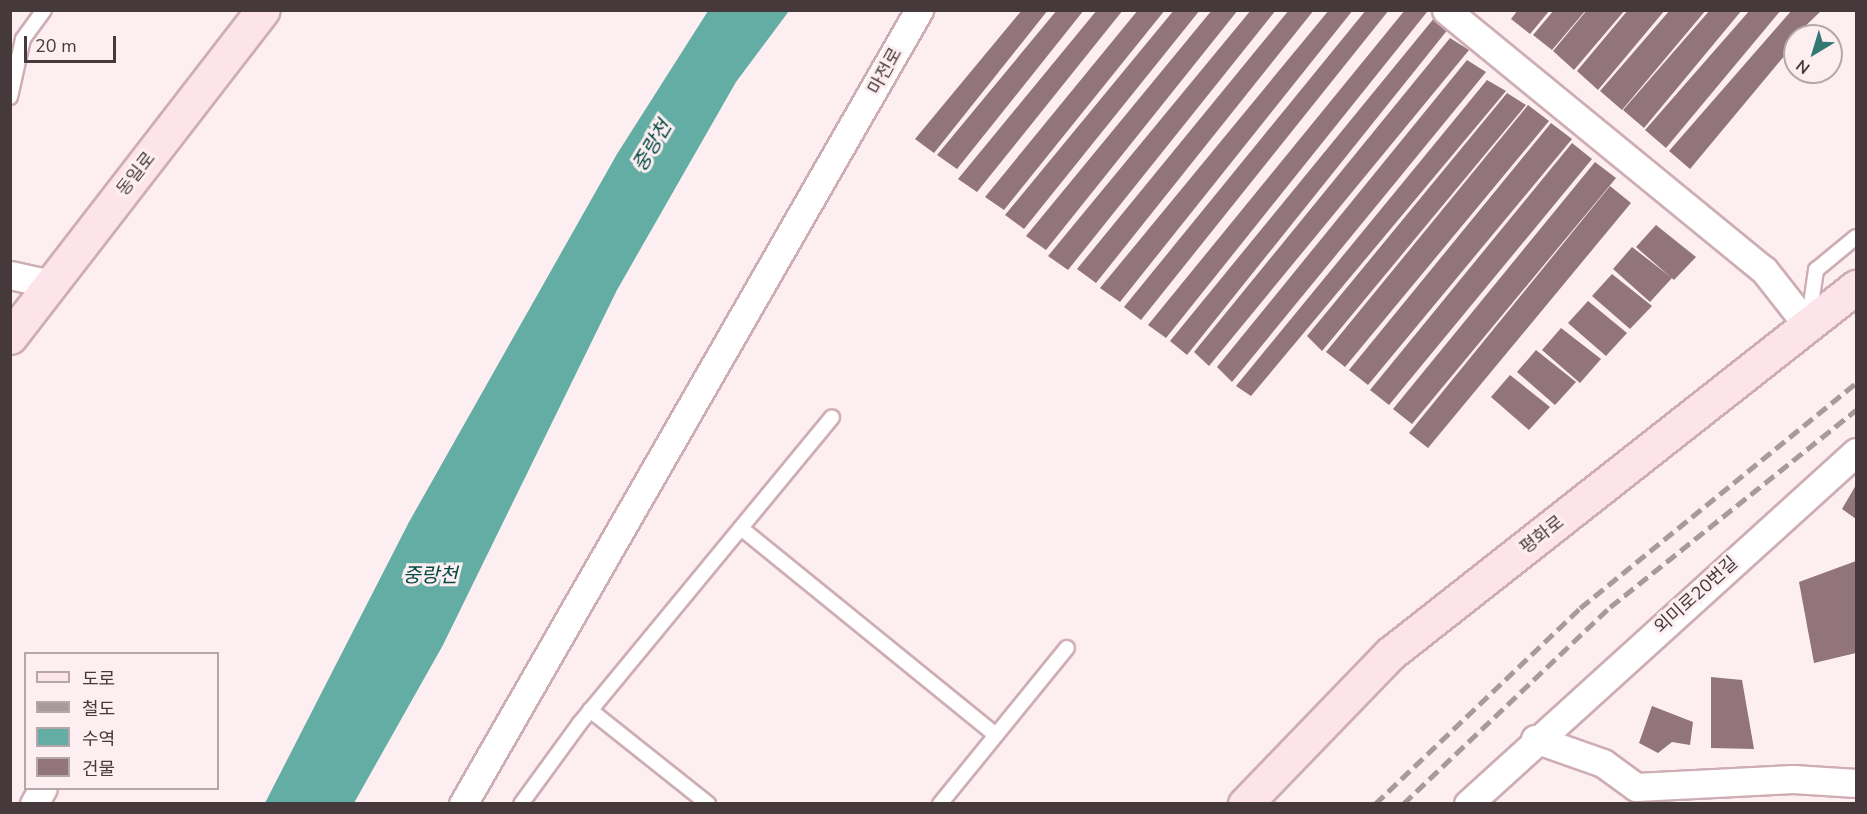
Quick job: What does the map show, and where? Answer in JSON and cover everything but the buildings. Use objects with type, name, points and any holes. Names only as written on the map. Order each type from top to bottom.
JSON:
[{"type":"main road","name":"동일로","points":[[10,337],[263,10]]},
{"type":"main road","name":"평화로","points":[[1245,804],[1391,653],[1857,287]]},
{"type":"street","name":"마전로","points":[[463,804],[717,354],[852,131],[919,10]]},
{"type":"street","points":[[1446,10],[1764,270],[1808,326]]},
{"type":"street","points":[[10,275],[51,284]]},
{"type":"street","name":"외미로20번길","points":[[1468,804],[1535,739],[1857,452]]},
{"type":"street","points":[[1535,739],[1603,763],[1636,787],[1793,779],[1857,783]]},
{"type":"street","points":[[33,804],[42,790]]},
{"type":"lane","points":[[10,97],[23,39],[44,10]]},
{"type":"lane","points":[[1808,326],[1816,270],[1857,237]]},
{"type":"lane","points":[[521,804],[590,711],[832,417]]},
{"type":"lane","points":[[741,528],[996,735]]},
{"type":"lane","points":[[940,804],[1067,648]]},
{"type":"lane","points":[[590,711],[708,804]]},
{"type":"water","name":"중랑천","points":[[708,11],[789,11],[736,82],[617,290],[443,645],[354,803],[265,803],[409,522],[617,154]]},
{"type":"railway","points":[[1375,804],[1580,608],[1856,383]]},
{"type":"railway","points":[[1403,804],[1610,607],[1856,410]]}]
